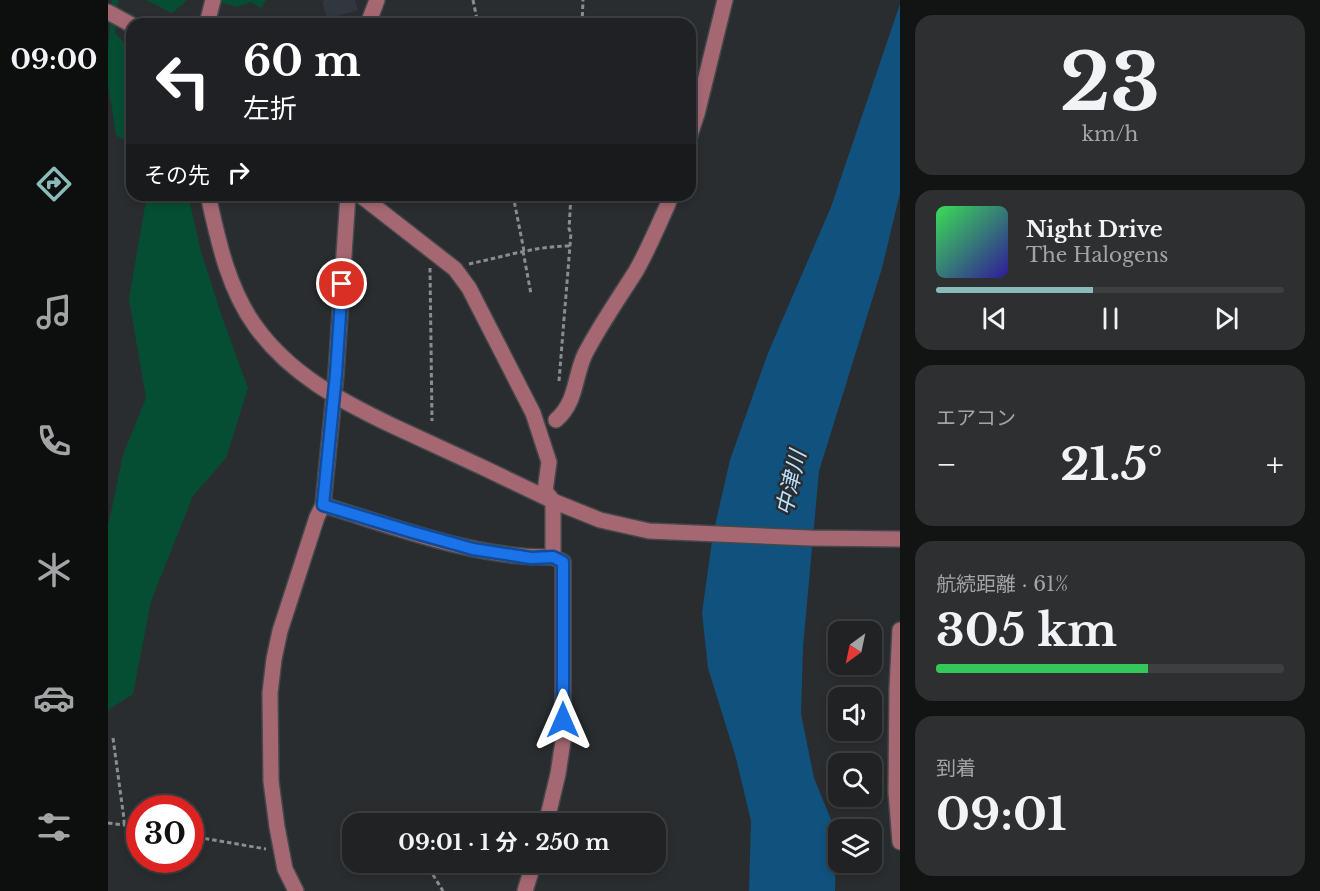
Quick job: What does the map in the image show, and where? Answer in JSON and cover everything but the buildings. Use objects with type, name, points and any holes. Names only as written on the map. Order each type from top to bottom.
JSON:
[{"type":"street","points":[[208,18],[213,0]]},
{"type":"street","points":[[370,18],[377,0]]},
{"type":"street","points":[[696,117],[724,0]]},
{"type":"street","points":[[108,12],[126,22]]},
{"type":"street","points":[[208,201],[219,243],[237,294],[255,326],[280,356],[314,383],[347,404],[553,501],[600,520],[650,531],[892,539]]},
{"type":"street","points":[[296,891],[285,869],[281,852],[271,781],[270,693],[280,631],[317,517],[323,505],[336,374],[348,201]]},
{"type":"street","points":[[368,201],[455,269],[469,288],[533,412],[549,462],[545,491],[553,501],[553,557]]},
{"type":"street","points":[[556,420],[566,412],[585,355],[638,268],[669,201]]},
{"type":"street","points":[[323,505],[473,549],[531,558],[553,557],[563,562],[563,741],[549,813]]},
{"type":"street","points":[[900,630],[896,792],[900,842]]},
{"type":"street","points":[[525,891],[531,873]]},
{"type":"path","points":[[473,0],[477,18]]},
{"type":"path","points":[[582,18],[583,0]]},
{"type":"path","points":[[514,201],[531,294]]},
{"type":"path","points":[[559,382],[571,233],[569,229],[571,201]]},
{"type":"path","points":[[455,269],[524,251],[570,246]]},
{"type":"path","points":[[432,421],[430,258],[433,252]]},
{"type":"path","points":[[108,823],[124,825],[113,738]]},
{"type":"path","points":[[204,838],[281,852]]},
{"type":"path","points":[[432,873],[443,891]]},
{"type":"shaded area","points":[[355,0],[358,10],[327,18],[322,1]]},
{"type":"green space","points":[[112,0],[118,0],[115,33],[126,45],[126,142],[116,135],[108,83]]},
{"type":"green space","points":[[146,0],[187,0],[172,13]]},
{"type":"green space","points":[[212,0],[266,0],[261,8],[251,2],[237,7]]},
{"type":"green space","points":[[146,201],[189,201],[201,252],[248,388],[226,458],[193,496],[151,601],[133,694],[108,710],[108,527],[123,455],[146,398],[129,299]]},
{"type":"water","name":"中津川","points":[[900,4],[900,193],[882,268],[819,471],[803,647],[801,714],[814,778],[831,819],[828,819],[828,873],[835,873],[835,891],[749,891],[751,821],[736,758],[708,668],[702,613],[713,534],[730,460],[768,353],[831,207]]},
{"type":"route","points":[[342,284],[323,505],[473,549],[531,558],[553,557],[563,562],[563,720]]}]
